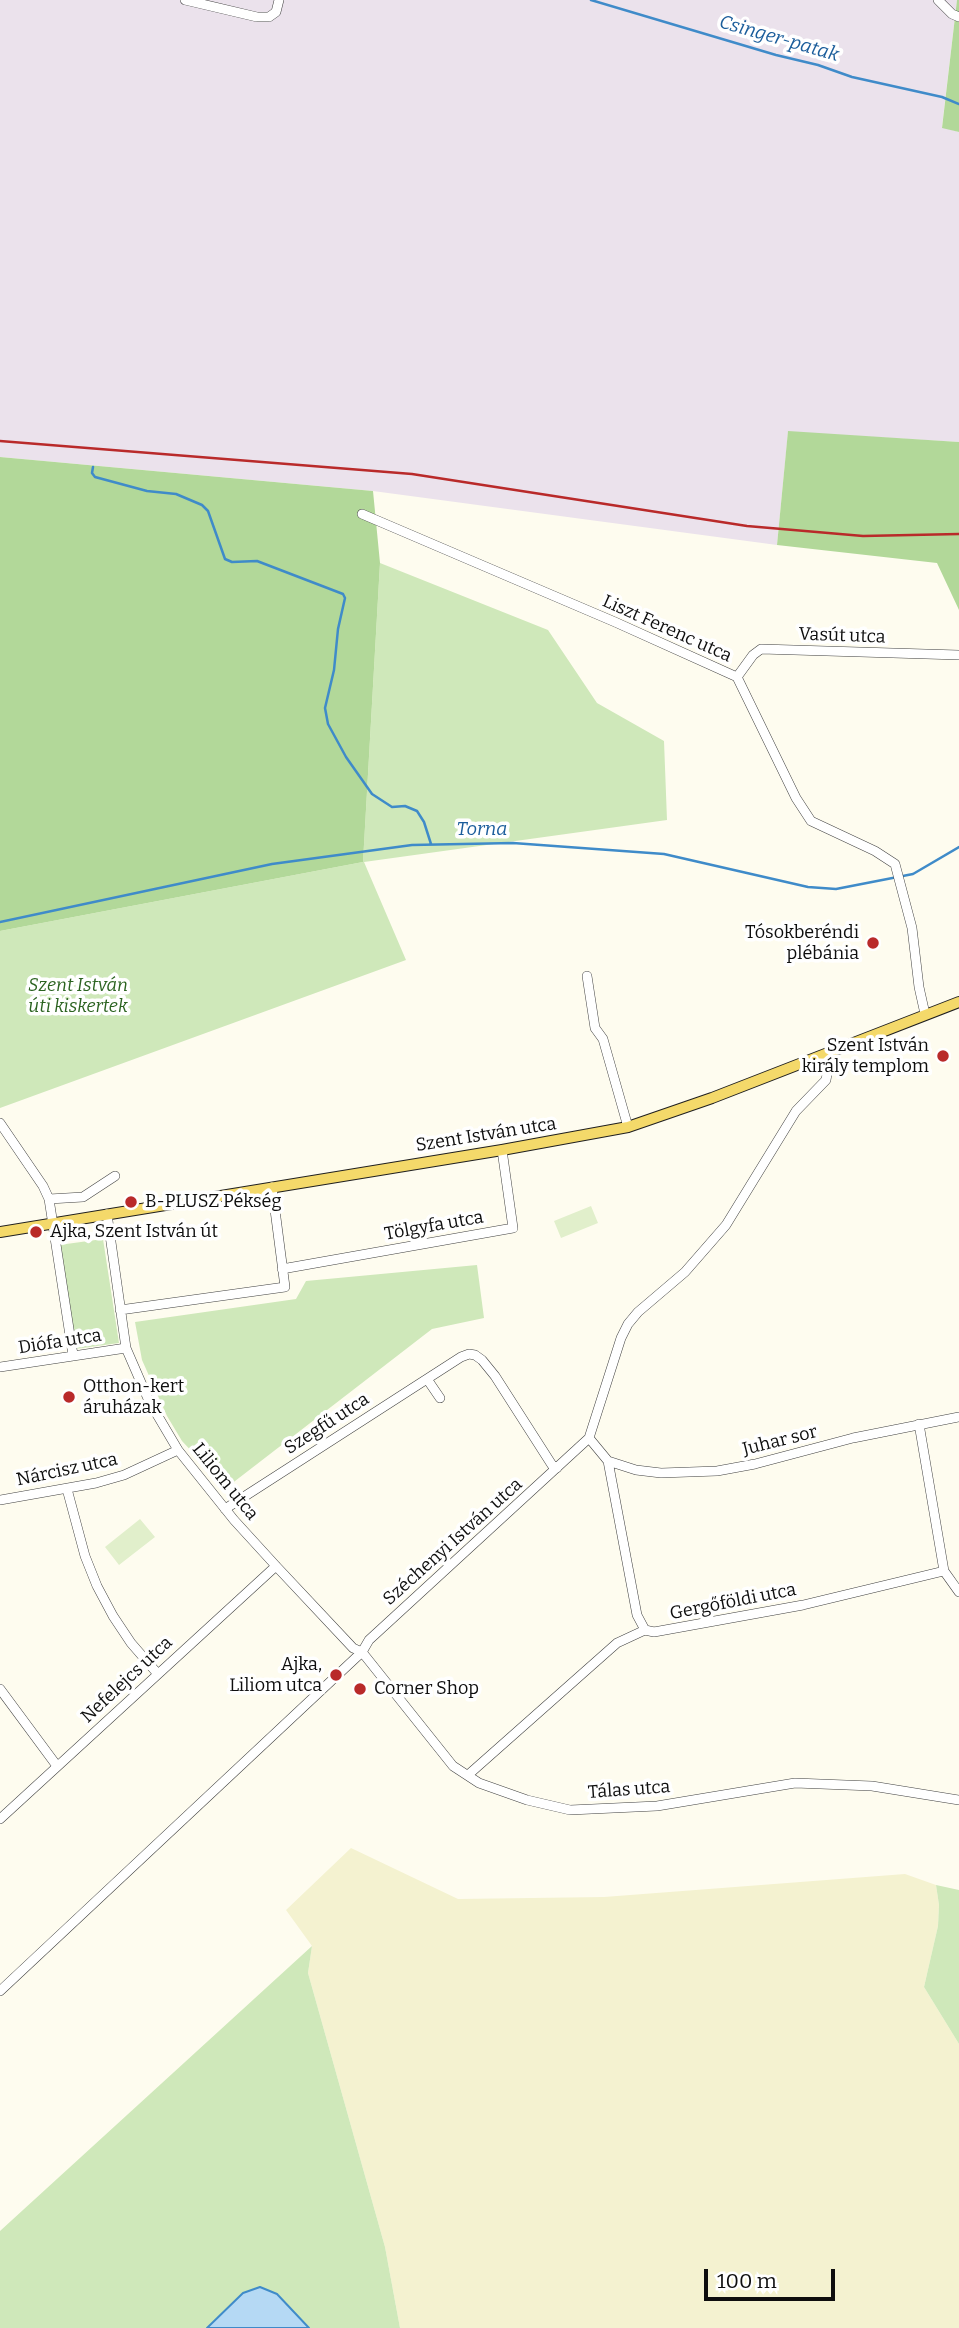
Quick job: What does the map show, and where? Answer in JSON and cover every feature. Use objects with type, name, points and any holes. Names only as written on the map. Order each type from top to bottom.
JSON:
[{"type":"main road","name":"Szent István utca","points":[[0,1232],[628,1127],[655,1120],[959,1002]]},
{"type":"street","points":[[185,0],[257,17],[269,17],[276,12],[279,0]]},
{"type":"street","points":[[938,0],[959,17]]},
{"type":"street","name":"Liszt Ferenc utca","points":[[362,514],[737,677],[796,799],[811,821],[875,851],[895,864],[912,928],[925,1014]]},
{"type":"street","name":"Vasút utca","points":[[737,677],[753,655],[761,649],[959,655]]},
{"type":"street","points":[[587,976],[595,1028],[603,1039],[628,1127]]},
{"type":"street","name":"Széchenyi István utca","points":[[0,1991],[362,1652],[369,1640],[589,1437],[628,1324],[638,1312],[685,1272],[726,1225],[796,1111],[826,1080],[831,1051]]},
{"type":"street","points":[[0,1123],[43,1186],[48,1199],[73,1355]]},
{"type":"street","name":"Tölgyfa utca","points":[[282,1269],[513,1228],[502,1150]]},
{"type":"street","points":[[48,1199],[83,1197],[114,1176]]},
{"type":"street","points":[[120,1311],[285,1287],[272,1187]]},
{"type":"street","name":"Liliom utca","points":[[107,1214],[126,1348],[149,1401],[178,1450],[225,1509],[353,1648],[362,1652]]},
{"type":"street","name":"Diófa utca","points":[[0,1367],[126,1348]]},
{"type":"street","name":"Szegfű utca","points":[[225,1509],[461,1357],[475,1355],[495,1376],[552,1465],[557,1468]]},
{"type":"street","points":[[427,1379],[440,1398]]},
{"type":"street","name":"Juhar sor","points":[[608,1461],[636,1470],[661,1473],[717,1471],[755,1464],[853,1438],[959,1417]]},
{"type":"street","points":[[919,1424],[944,1571],[959,1592]]},
{"type":"street","points":[[468,1775],[617,1643],[645,1630],[637,1615],[608,1461],[589,1437]]},
{"type":"street","name":"Nárcisz utca","points":[[0,1500],[66,1489],[124,1475],[178,1450]]},
{"type":"street","points":[[66,1489],[85,1556],[97,1586],[125,1634],[157,1673]]},
{"type":"street","name":"Nefelejcs utca","points":[[0,1819],[276,1566]]},
{"type":"street","name":"Gergőföldi utca","points":[[645,1630],[675,1630],[803,1605],[944,1571]]},
{"type":"street","name":"Tálas utca","points":[[362,1652],[453,1766],[480,1783],[527,1801],[570,1810],[657,1806],[795,1783],[872,1786],[959,1800]]},
{"type":"street","points":[[0,1689],[57,1766]]},
{"type":"shaded area","points":[[0,0],[957,0],[942,127],[959,132],[959,442],[788,432],[777,545],[373,491],[0,457]]},
{"type":"shaded area","points":[[351,1848],[458,1899],[604,1897],[905,1874],[936,1885],[938,1926],[924,1987],[959,2044],[959,2328],[400,2328],[385,2247],[308,1973],[312,1946],[286,1910]]},
{"type":"green space","points":[[959,0],[959,132],[942,128]]},
{"type":"green space","points":[[788,431],[959,442],[959,610],[937,563],[777,545]]},
{"type":"green space","points":[[0,457],[373,491],[380,563],[363,862],[0,931]]},
{"type":"green space","name":"Szent István úti kiskertek","points":[[380,563],[548,630],[597,703],[664,741],[667,820],[364,862],[406,960],[0,1108],[0,931],[363,862]]},
{"type":"green space","points":[[591,1206],[598,1223],[561,1238],[554,1221]]},
{"type":"green space","points":[[103,1239],[119,1343],[75,1349],[59,1245]]},
{"type":"green space","points":[[477,1265],[484,1318],[432,1329],[226,1488],[182,1441],[167,1416],[142,1360],[135,1322],[296,1299],[306,1281]]},
{"type":"green space","points":[[140,1519],[155,1537],[119,1565],[105,1547]]},
{"type":"green space","points":[[936,1885],[959,1890],[959,2044],[924,1987],[938,1926]]},
{"type":"green space","points":[[312,1946],[308,1973],[385,2247],[400,2328],[309,2328],[278,2294],[243,2293],[207,2328],[0,2328],[0,2231]]},
{"type":"water","points":[[260,2287],[277,2294],[309,2328],[207,2328],[243,2293]]},
{"type":"waterway","name":"Csinger-patak","points":[[591,0],[852,77],[942,97],[959,104]]},
{"type":"waterway","points":[[93,467],[92,473],[95,477],[147,491],[176,494],[202,505],[208,511],[225,559],[232,562],[257,561],[343,594],[345,598],[338,629],[334,670],[325,708],[328,724],[346,757],[372,794],[392,807],[405,806],[417,811],[424,822],[431,844]]},
{"type":"waterway","name":"Torna","points":[[0,922],[272,864],[412,845],[513,843],[664,854],[808,887],[836,889],[913,874],[959,847]]},
{"type":"railway","points":[[0,441],[412,474],[747,526],[863,536],[959,534]]},
{"type":"place","name":"Tósokberéndi plébánia","points":[[873,943]]},
{"type":"place","name":"Szent István király templom","points":[[943,1056]]},
{"type":"place","name":"B-PLUSZ Pékség","points":[[131,1202]]},
{"type":"place","name":"Ajka, Szent István út","points":[[36,1232]]},
{"type":"place","name":"Otthon-kert áruházak","points":[[69,1397]]},
{"type":"place","name":"Ajka, Liliom utca","points":[[336,1675]]},
{"type":"place","name":"Corner Shop","points":[[360,1689]]}]
